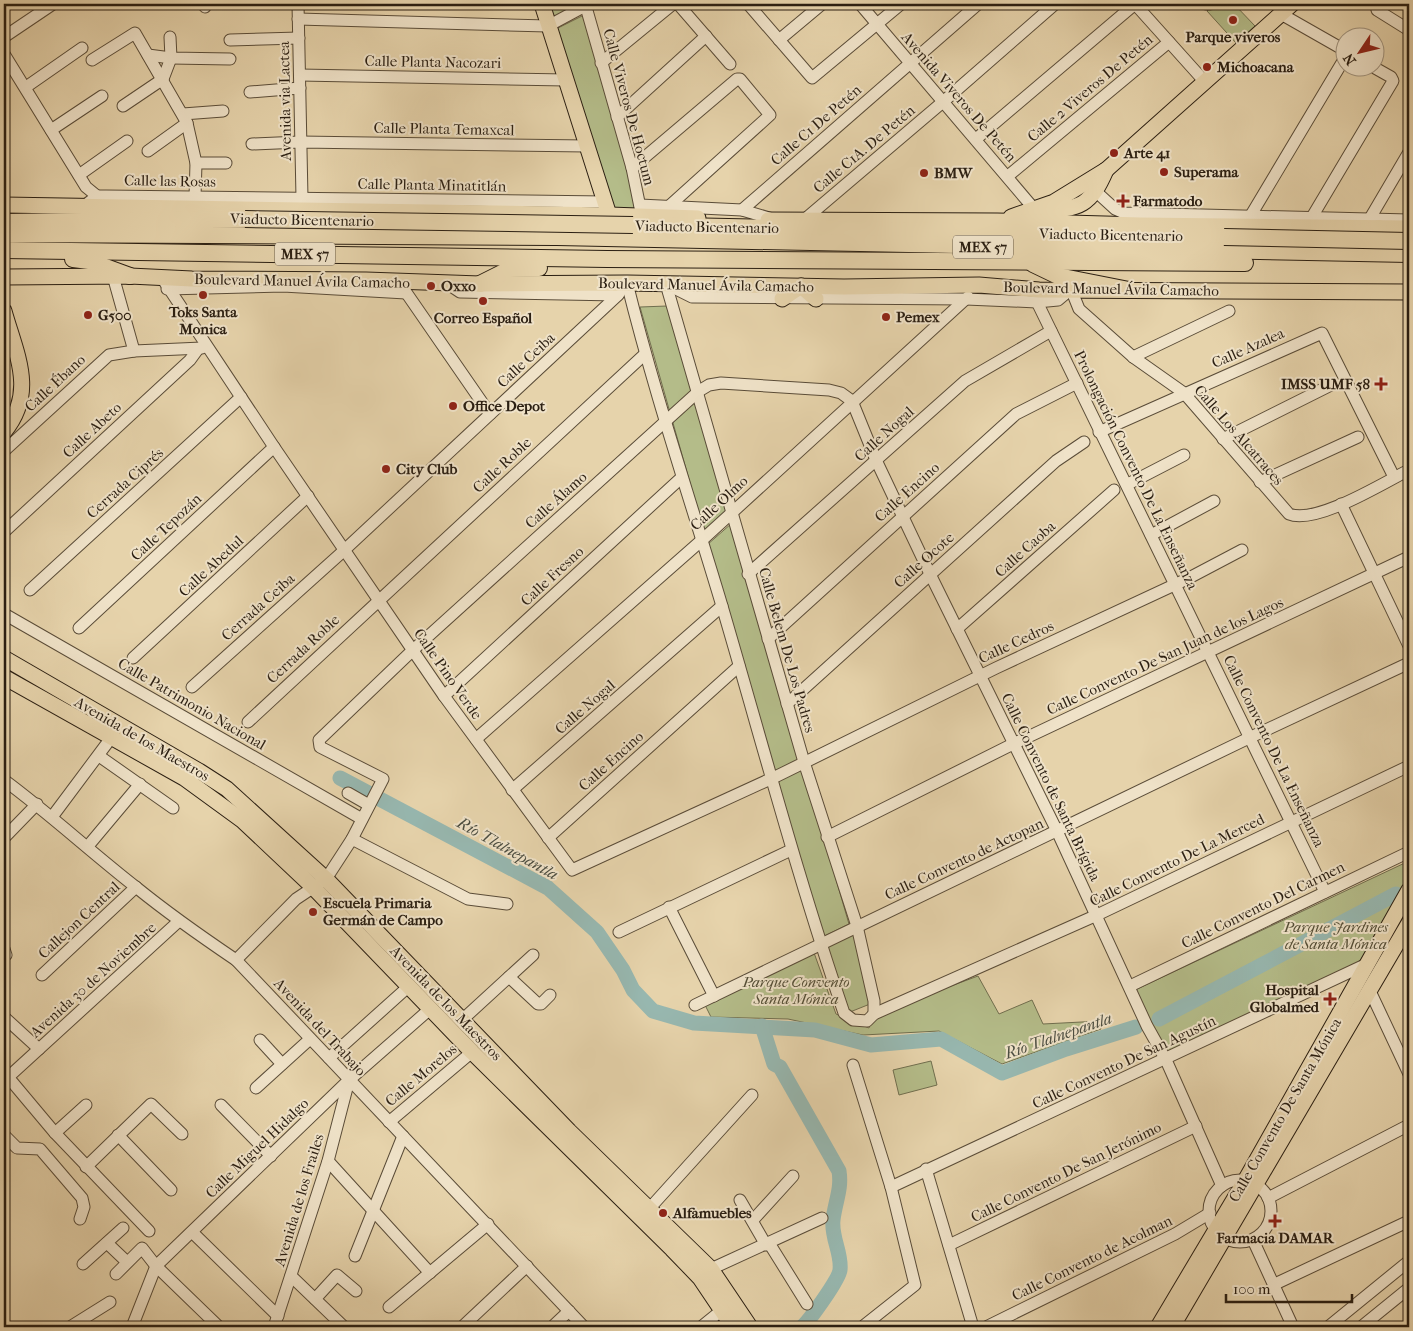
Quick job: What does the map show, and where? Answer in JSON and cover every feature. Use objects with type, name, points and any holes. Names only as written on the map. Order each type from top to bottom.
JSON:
[{"type":"highway","points":[[557,237],[592,215]]},
{"type":"highway","name":"Viaducto Bicentenario","points":[[4,222],[245,219],[1409,241]]},
{"type":"highway","points":[[1265,253],[1374,224]]},
{"type":"highway","name":"MEX 57","points":[[4,234],[557,237],[1265,253],[1409,254]]},
{"type":"highway","name":"Boulevard Manuel Ávila Camacho","points":[[4,250],[607,259],[1409,264]]},
{"type":"highway","points":[[4,255],[60,257],[89,261],[130,276]]},
{"type":"highway","points":[[480,284],[510,269],[584,267],[607,259]]},
{"type":"highway","points":[[1031,262],[1058,276],[1129,290]]},
{"type":"main road","points":[[542,4],[607,209]]},
{"type":"main road","points":[[997,221],[1035,210],[1057,210],[1078,206],[1106,170],[1287,9]]},
{"type":"main road","points":[[4,205],[258,204],[592,215],[607,209],[778,220],[1309,222],[1374,224],[1409,228]]},
{"type":"main road","name":"Boulevard Manuel Ávila Camacho","points":[[6,279],[130,276],[164,283],[366,280],[402,288],[448,284],[623,289],[666,284],[801,286],[979,285],[1039,290],[1407,292]]},
{"type":"main road","points":[[782,299],[801,286],[816,299]]},
{"type":"main road","points":[[4,311],[22,374],[23,390],[16,414],[4,432]]},
{"type":"main road","points":[[4,336],[14,370],[15,386],[11,405],[4,418]]},
{"type":"main road","name":"Avenida de los Maestros","points":[[4,658],[170,753],[227,789],[326,879],[569,1131],[711,1269],[750,1327]]},
{"type":"main road","name":"Avenida de los Maestros","points":[[4,676],[184,778],[214,798],[243,821],[313,887],[472,1052],[672,1249],[700,1278],[732,1327]]},
{"type":"main road","name":"Calle Convento De Santa Mónica","points":[[1172,1327],[1220,1234],[1409,890]]},
{"type":"main road","name":"Calle Convento De Santa Mónica","points":[[1250,1182],[1370,991],[1409,923]]},
{"type":"main road","name":"Calle Convento De Santa Mónica","points":[[1158,1327],[1220,1234]]},
{"type":"street","points":[[4,38],[53,4]]},
{"type":"street","name":"Avenida via Lactea","points":[[298,4],[302,198]]},
{"type":"street","points":[[601,63],[673,4]]},
{"type":"street","points":[[678,4],[730,64]]},
{"type":"street","points":[[748,4],[812,78],[901,4]]},
{"type":"street","points":[[779,40],[822,4]]},
{"type":"street","name":"Avenida Viveros De Petén","points":[[860,4],[976,138],[1035,210]]},
{"type":"street","name":"Calle C1 De Petén","points":[[742,210],[805,152],[978,4]]},
{"type":"street","name":"Calle C1A. De Petén","points":[[804,220],[1055,4]]},
{"type":"street","points":[[976,138],[1135,4],[1205,82]]},
{"type":"street","points":[[298,19],[548,26],[587,5]]},
{"type":"street","name":"Calle Viveros De Hoctum","points":[[587,5],[601,63],[646,213]]},
{"type":"street","points":[[1379,7],[1409,30]]},
{"type":"street","points":[[1287,9],[1336,44]]},
{"type":"street","points":[[92,60],[135,33],[185,118],[196,164],[195,197]]},
{"type":"street","points":[[617,117],[706,36]]},
{"type":"street","points":[[123,106],[163,79],[171,58],[170,37]]},
{"type":"street","points":[[230,40],[299,38]]},
{"type":"street","name":"Calle 2 Viveros De Petén","points":[[1008,176],[1169,42]]},
{"type":"street","points":[[26,87],[82,48]]},
{"type":"street","points":[[4,54],[97,196]]},
{"type":"street","points":[[148,55],[171,58],[230,59]]},
{"type":"street","points":[[1251,215],[1336,73]]},
{"type":"street","points":[[1092,187],[1110,205],[1124,214],[1251,215],[1309,222],[1393,81],[1391,77],[1386,74]]},
{"type":"street","name":"Calle Planta Nacozari","points":[[300,75],[566,80]]},
{"type":"street","points":[[632,168],[737,79],[740,79],[770,115],[668,206],[646,213]]},
{"type":"street","points":[[250,92],[300,88]]},
{"type":"street","points":[[51,128],[102,96]]},
{"type":"street","points":[[148,151],[185,118],[223,111]]},
{"type":"street","points":[[82,173],[127,141]]},
{"type":"street","name":"Calle Planta Temaxcal","points":[[252,144],[300,142],[587,146]]},
{"type":"street","points":[[1374,224],[1409,152]]},
{"type":"street","points":[[196,164],[226,162]]},
{"type":"street","points":[[79,206],[86,187],[82,173]]},
{"type":"street","points":[[86,187],[97,196]]},
{"type":"street","points":[[79,206],[97,196]]},
{"type":"street","name":"Calle las Rosas","points":[[97,196],[195,197],[258,204]]},
{"type":"street","name":"Calle Planta Minatitlán","points":[[258,204],[302,198],[607,209]]},
{"type":"street","points":[[646,213],[668,206],[742,210],[778,220]]},
{"type":"street","points":[[1374,224],[1409,220]]},
{"type":"street","points":[[113,276],[134,351]]},
{"type":"street","name":"Calle Pino Verde","points":[[164,283],[202,348],[241,397],[444,696],[568,868],[574,870],[804,762]]},
{"type":"street","points":[[448,284],[460,292],[623,289],[646,354],[681,478],[722,606],[791,850],[820,943],[844,1013],[853,1020],[871,1018]]},
{"type":"street","points":[[666,284],[692,297],[782,299],[966,299],[1037,302],[1058,300],[1071,289]]},
{"type":"street","name":"Calle Belem De Los Padres","points":[[666,284],[699,391],[748,574],[827,837],[857,926],[874,1001],[871,1018]]},
{"type":"street","name":"Calle Olmo","points":[[476,739],[702,540],[979,285]]},
{"type":"street","points":[[402,288],[490,414]]},
{"type":"street","name":"Calle Ceiba","points":[[344,549],[623,289]]},
{"type":"street","name":"Calle Los Alcatraces","points":[[1071,289],[1076,305],[1133,357],[1184,393],[1284,510],[1295,516],[1308,516],[1341,504],[1409,470]]},
{"type":"street","name":"Prolongación Convento De La Enseñanza","points":[[1037,302],[1099,432],[1128,484],[1151,535],[1209,651]]},
{"type":"street","points":[[1133,357],[1230,311]]},
{"type":"street","name":"Calle Nogal","points":[[748,574],[966,381],[1051,331]]},
{"type":"street","name":"Calle Azalea","points":[[1184,393],[1322,333],[1394,477]]},
{"type":"street","name":"Calle Ébano","points":[[4,451],[106,356],[134,351],[202,348]]},
{"type":"street","name":"Calle Abeto","points":[[4,532],[202,348]]},
{"type":"street","name":"Calle Roble","points":[[379,598],[646,354]]},
{"type":"street","name":"Calle Álamo","points":[[373,799],[383,779],[320,747],[319,740],[413,650],[699,391],[708,385],[721,382],[829,390],[841,393],[852,401]]},
{"type":"street","name":"Calle Encino","points":[[768,639],[1016,414],[1077,383]]},
{"type":"street","points":[[1223,439],[1331,385]]},
{"type":"street","points":[[1099,432],[1184,393]]},
{"type":"street","name":"Cerrada Ciprés","points":[[30,590],[241,397]]},
{"type":"street","name":"Calle Convento de Santa Brígida","points":[[852,401],[876,460],[1057,831],[1146,1023],[1166,1060],[1222,1186]]},
{"type":"street","points":[[1260,482],[1358,437]]},
{"type":"street","name":"Calle Ocote","points":[[787,704],[1056,461],[1084,442]]},
{"type":"street","name":"Calle Tepozán","points":[[78,628],[274,447]]},
{"type":"street","points":[[1128,484],[1184,455]]},
{"type":"street","name":"Calle Fresno","points":[[444,696],[681,478]]},
{"type":"street","name":"Calle Caoba","points":[[957,629],[1114,490]]},
{"type":"street","name":"Calle Abedul","points":[[134,658],[308,496]]},
{"type":"street","points":[[1151,535],[1214,501]]},
{"type":"street","points":[[1341,504],[1409,646]]},
{"type":"street","name":"Cerrada Ceiba","points":[[192,687],[344,549]]},
{"type":"street","name":"Calle Cedros","points":[[804,762],[1242,550]]},
{"type":"street","name":"Calle Convento De San Juan de los Lagos","points":[[827,837],[1013,744],[1409,557]]},
{"type":"street","name":"Cerrada Roble","points":[[248,722],[379,598]]},
{"type":"street","name":"Calle Nogal","points":[[512,790],[722,606]]},
{"type":"street","name":"Calle Patrimonio Nacional","points":[[6,615],[362,819]]},
{"type":"street","name":"Calle Convento De La Enseñanza","points":[[1209,651],[1325,892]]},
{"type":"street","name":"Calle Convento de Actopan","points":[[695,1005],[820,943],[1409,663]]},
{"type":"street","name":"Calle Encino","points":[[548,838],[739,666]]},
{"type":"street","points":[[52,817],[111,738]]},
{"type":"street","points":[[99,756],[173,808]]},
{"type":"street","name":"Calle Convento De La Merced","points":[[871,1018],[1097,916],[1409,766]]},
{"type":"street","name":"Avenida del Trabajo","points":[[4,780],[37,804],[179,921],[236,960],[584,1327]]},
{"type":"street","points":[[88,846],[140,784]]},
{"type":"street","points":[[236,960],[296,899],[326,879],[352,839],[373,799],[348,793]]},
{"type":"street","points":[[4,838],[37,804]]},
{"type":"street","points":[[352,839],[468,899],[507,904]]},
{"type":"street","points":[[619,932],[791,850]]},
{"type":"street","name":"Calle Convento Del Carmen","points":[[1130,986],[1409,852]]},
{"type":"street","name":"Callejon Central","points":[[42,974],[136,887]]},
{"type":"street","points":[[669,907],[714,996]]},
{"type":"street","name":"Avenida 30 de Noviembre","points":[[8,1080],[39,1049],[179,921]]},
{"type":"street","points":[[4,949],[6,955],[4,957]]},
{"type":"street","points":[[462,1020],[533,955]]},
{"type":"street","name":"Calle Convento De San Agustín","points":[[890,1187],[1166,1060],[1369,963]]},
{"type":"street","points":[[509,978],[538,1004],[541,1004],[550,996]]},
{"type":"street","points":[[329,1058],[408,987]]},
{"type":"street","points":[[1370,991],[1409,1074]]},
{"type":"street","name":"Calle Miguel Hidalgo","points":[[132,1327],[156,1266],[349,1080],[430,1009]]},
{"type":"street","points":[[4,1017],[39,1049]]},
{"type":"street","points":[[256,1088],[310,1039]]},
{"type":"street","points":[[260,1040],[282,1064]]},
{"type":"street","name":"Calle Morelos","points":[[389,1122],[472,1052]]},
{"type":"street","points":[[853,1065],[890,1187],[915,1285],[862,1327]]},
{"type":"street","points":[[8,1080],[54,1133],[149,1231]]},
{"type":"street","name":"Avenida de los Frailes","points":[[276,1322],[328,1161],[349,1080]]},
{"type":"street","points":[[649,1209],[752,1095]]},
{"type":"street","points":[[86,1166],[151,1104],[182,1134]]},
{"type":"street","points":[[54,1133],[86,1105]]},
{"type":"street","points":[[222,1105],[271,1156]]},
{"type":"street","points":[[1268,1198],[1409,1125]]},
{"type":"street","name":"Calle Convento De San Jerónimo","points":[[949,1245],[1196,1126]]},
{"type":"street","points":[[4,1135],[17,1148],[40,1149],[82,1198],[84,1207],[80,1219]]},
{"type":"street","points":[[118,1135],[171,1190]]},
{"type":"street","points":[[355,1256],[403,1136]]},
{"type":"street","points":[[328,1161],[374,1209],[430,1273]]},
{"type":"street","points":[[926,1169],[973,1327]]},
{"type":"street","points":[[752,1220],[793,1176]]},
{"type":"street","points":[[1232,1182],[1250,1182],[1268,1198],[1271,1219],[1264,1231],[1253,1240],[1238,1242],[1220,1234],[1210,1214],[1213,1197],[1222,1186],[1232,1182]]},
{"type":"street","points":[[740,1200],[807,1304]]},
{"type":"street","name":"Calle Convento de Acolman","points":[[986,1327],[1175,1234],[1210,1214]]},
{"type":"street","points":[[711,1269],[822,1218]]},
{"type":"street","points":[[1274,1284],[1409,1221]]},
{"type":"street","points":[[389,1307],[488,1224]]},
{"type":"street","points":[[83,1264],[123,1228]]},
{"type":"street","points":[[192,1232],[276,1322]]},
{"type":"street","points":[[1253,1240],[1293,1327]]},
{"type":"street","points":[[108,1243],[128,1262]]},
{"type":"street","points":[[116,1274],[142,1248],[156,1266],[219,1327]]},
{"type":"street","points":[[1328,1327],[1409,1261]]},
{"type":"street","points":[[462,1327],[527,1266]]},
{"type":"street","points":[[315,1299],[337,1275],[356,1291]]},
{"type":"street","points":[[291,1276],[344,1327]]},
{"type":"street","points":[[1362,1327],[1409,1288]]},
{"type":"street","points":[[70,1327],[110,1302]]},
{"type":"street","points":[[702,1327],[722,1310]]},
{"type":"street","points":[[552,1327],[569,1311]]},
{"type":"green space","points":[[541,4],[569,4],[571,10],[547,22]]},
{"type":"green space","points":[[1214,4],[1234,4],[1255,26],[1236,43],[1207,11]]},
{"type":"green space","points":[[586,14],[649,217],[609,215],[556,29]]},
{"type":"green space","points":[[667,306],[728,511],[704,532],[640,307]]},
{"type":"green space","points":[[732,523],[801,759],[773,772],[707,545]]},
{"type":"green space","points":[[803,766],[849,924],[822,937],[775,779]]},
{"type":"green space","name":"Parque Jardines de Santa Mónica","points":[[1409,861],[1409,880],[1367,963],[1166,1053],[1135,990]]},
{"type":"green space","points":[[854,932],[870,1004],[850,1012],[825,946]]},
{"type":"green space","name":"Parque Convento Santa Mónica","points":[[813,950],[836,1014],[869,1028],[875,1014],[978,976],[999,1014],[1032,1000],[1043,1024],[1101,1021],[1101,1029],[1002,1064],[939,1031],[863,1035],[788,1019],[711,1017],[704,1003]]},
{"type":"green space","points":[[931,1061],[937,1085],[899,1095],[893,1070]]},
{"type":"waterway","name":"Río Tlalnepantla","points":[[340,778],[548,888],[597,932],[623,970],[633,990],[653,1011],[694,1023],[815,1030],[871,1045],[941,1039],[1002,1073],[1066,1049],[1136,1027]]},
{"type":"waterway","name":"Río Tlalnepantla","points":[[1159,1019],[1396,894]]},
{"type":"waterway","points":[[762,1026],[774,1064],[780,1067],[839,1171],[840,1178],[833,1220],[840,1270],[824,1299],[802,1327]]},
{"type":"place","name":"Parque viveros","points":[[1233,20]]},
{"type":"place","name":"Michoacana","points":[[1207,67]]},
{"type":"place","name":"Arte 41","points":[[1114,153]]},
{"type":"place","name":"Superama","points":[[1164,172]]},
{"type":"place","name":"BMW","points":[[924,173]]},
{"type":"place","name":"Farmatodo","points":[[1123,201]]},
{"type":"place","name":"Oxxo","points":[[431,286]]},
{"type":"place","name":"Toks Santa Monica","points":[[203,295]]},
{"type":"place","name":"Correo Español","points":[[483,301]]},
{"type":"place","name":"G500","points":[[88,315]]},
{"type":"place","name":"Pemex","points":[[886,317]]},
{"type":"place","name":"IMSS UMF 58","points":[[1381,384]]},
{"type":"place","name":"Office Depot","points":[[453,406]]},
{"type":"place","name":"City Club","points":[[386,469]]},
{"type":"place","name":"Escuela Primaria Germán de Campo","points":[[313,912]]},
{"type":"place","name":"Hospital Globalmed","points":[[1330,999]]},
{"type":"place","name":"Alfamuebles","points":[[663,1213]]},
{"type":"place","name":"Farmacia DAMAR","points":[[1275,1221]]}]
